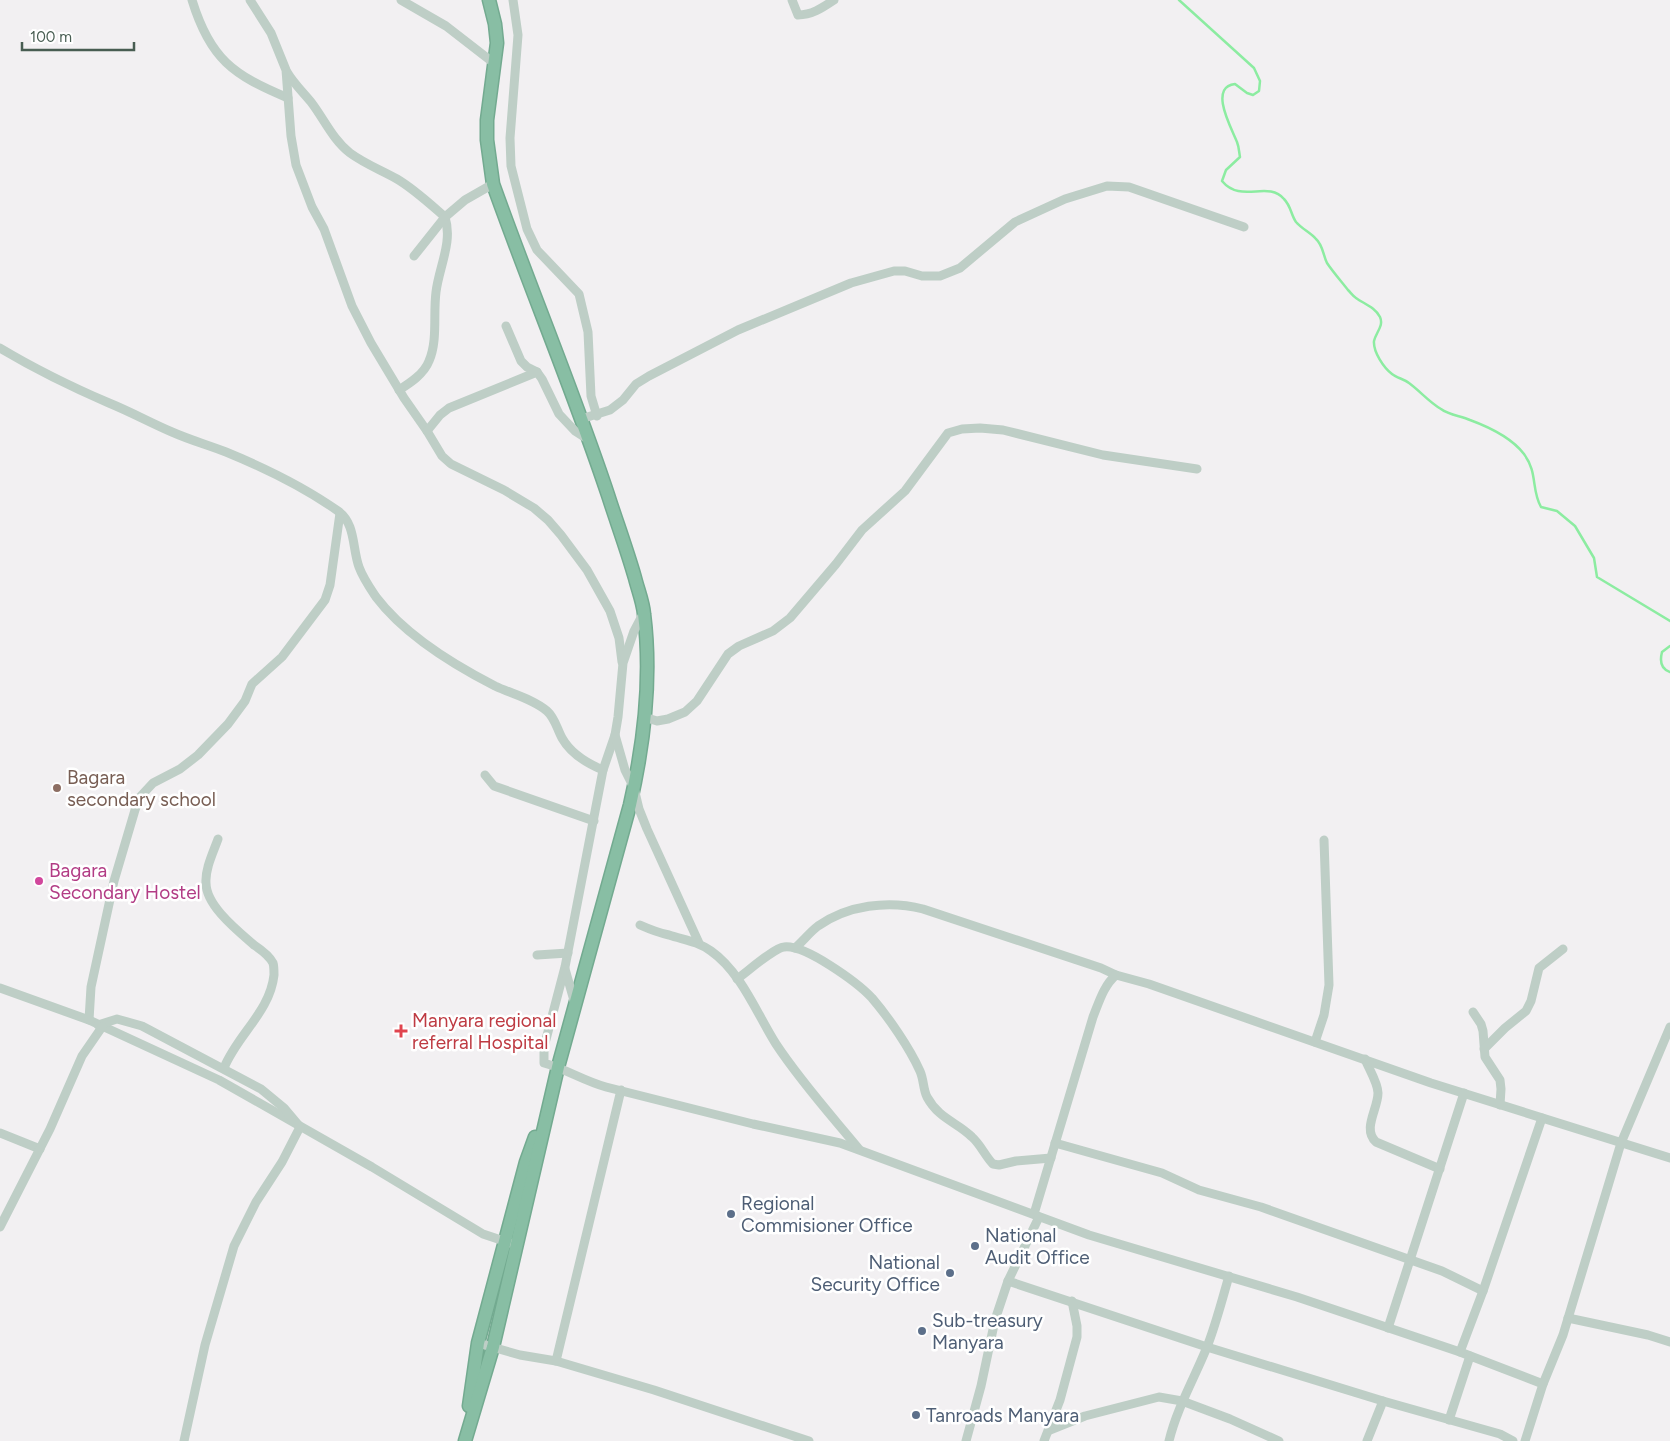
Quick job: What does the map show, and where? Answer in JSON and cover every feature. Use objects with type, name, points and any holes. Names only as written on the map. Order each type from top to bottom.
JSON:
[{"type":"highway","points":[[464,1441],[493,1347],[526,1162],[553,1091],[634,788],[644,717],[647,648],[644,612],[622,535],[581,419],[493,184],[487,140],[497,42],[489,0]]},
{"type":"highway","points":[[464,1441],[478,1342],[511,1243]]},
{"type":"street","points":[[192,0],[210,42],[223,61],[257,85],[288,98]]},
{"type":"street","points":[[250,0],[271,33],[286,70],[295,85],[319,113],[337,141],[350,153],[398,179],[445,217],[448,226],[447,241],[436,292],[433,350],[424,369],[399,390]]},
{"type":"street","points":[[401,0],[446,26],[495,64]]},
{"type":"street","points":[[513,0],[518,35],[510,138],[511,166],[527,229],[537,250],[579,294],[588,332],[591,396],[597,416]]},
{"type":"street","points":[[792,0],[798,15],[806,15],[816,12],[834,0]]},
{"type":"street","points":[[286,70],[291,136],[296,165],[303,186],[324,229],[352,306],[371,343],[442,456],[452,464],[504,490],[534,508],[561,535],[587,570],[610,611],[619,638],[623,664],[620,705],[615,735],[603,770],[568,953],[544,1055],[544,1063],[558,1067],[592,1083],[754,1124],[824,1138],[1089,1235],[1297,1297],[1460,1352],[1543,1384]]},
{"type":"street","points":[[414,256],[445,217],[465,200],[493,184]]},
{"type":"street","points":[[581,419],[597,416],[610,410],[623,400],[636,384],[738,330],[851,284],[894,271],[905,271],[922,276],[940,276],[960,268],[1015,222],[1065,198],[1107,186],[1129,186],[1244,227]]},
{"type":"street","points":[[506,326],[521,361],[527,367],[537,372],[559,414],[575,431],[588,440]]},
{"type":"street","points":[[0,348],[89,395],[170,431],[250,462],[304,489],[340,513],[350,527],[359,566],[365,580],[377,598],[395,618],[416,636],[462,667],[547,711],[562,739],[569,747],[588,764],[603,770]]},
{"type":"street","points":[[427,431],[440,415],[449,408],[537,372]]},
{"type":"street","points":[[644,717],[656,721],[668,719],[685,712],[697,701],[728,654],[739,646],[773,631],[790,618],[862,530],[905,491],[948,433],[962,429],[980,428],[1004,430],[1103,455],[1197,469]]},
{"type":"street","points":[[89,1020],[91,987],[114,881],[140,797],[153,783],[180,769],[198,755],[228,724],[245,701],[252,684],[282,657],[325,600],[330,585],[340,513]]},
{"type":"street","points":[[623,664],[634,632],[644,612]]},
{"type":"street","points":[[615,735],[625,770],[634,788],[639,809],[647,829],[699,943]]},
{"type":"street","points":[[485,775],[494,786],[594,822]]},
{"type":"street","points":[[218,839],[206,877],[206,886],[210,900],[232,926],[273,963],[274,974],[270,991],[261,1009],[253,1024],[230,1053],[224,1068]]},
{"type":"street","points":[[1315,1042],[1324,1015],[1329,985],[1324,840]]},
{"type":"street","points":[[795,948],[817,927],[844,912],[871,906],[898,904],[923,909],[1102,968],[1116,975],[1149,984],[1464,1093],[1670,1158]]},
{"type":"street","points":[[640,925],[670,936],[699,943],[713,952],[737,979],[781,1052],[859,1150]]},
{"type":"street","points":[[737,979],[783,947],[807,952],[833,967],[871,997],[889,1020],[921,1072],[925,1092],[932,1104],[946,1119],[969,1134],[993,1164],[998,1166],[1016,1161],[1051,1158]]},
{"type":"street","points":[[1484,1049],[1526,1011],[1531,1001],[1540,968],[1563,950]]},
{"type":"street","points":[[537,955],[568,953]]},
{"type":"street","points":[[564,967],[576,1004]]},
{"type":"street","points":[[966,1441],[981,1386],[995,1320],[1008,1281],[1036,1216],[1055,1143],[1093,1017],[1101,997],[1116,975]]},
{"type":"street","points":[[0,988],[89,1020],[219,1080],[372,1167],[483,1234],[511,1243]]},
{"type":"street","points":[[1473,1012],[1483,1031],[1485,1057],[1500,1080],[1500,1105]]},
{"type":"street","points":[[0,1227],[40,1149],[82,1056],[100,1026],[118,1019],[142,1026],[261,1089],[284,1108],[300,1127]]},
{"type":"street","points":[[1525,1441],[1543,1384],[1568,1318],[1621,1144],[1670,1027]]},
{"type":"street","points":[[1365,1059],[1378,1090],[1370,1127],[1372,1139],[1440,1169]]},
{"type":"street","points":[[556,1361],[622,1090]]},
{"type":"street","points":[[1388,1328],[1464,1093]]},
{"type":"street","points":[[1460,1352],[1483,1291],[1542,1118]]},
{"type":"street","points":[[184,1441],[206,1345],[234,1246],[256,1202],[282,1162],[300,1127]]},
{"type":"street","points":[[0,1132],[40,1149]]},
{"type":"street","points":[[1055,1143],[1162,1173],[1199,1190],[1262,1207],[1442,1271],[1483,1291]]},
{"type":"street","points":[[1169,1441],[1182,1401],[1207,1347],[1229,1276]]},
{"type":"street","points":[[1008,1281],[1207,1347],[1383,1401],[1500,1434],[1513,1441]]},
{"type":"street","points":[[1044,1441],[1050,1430],[1060,1400],[1076,1337],[1077,1326],[1072,1301]]},
{"type":"street","points":[[1568,1318],[1669,1340]]},
{"type":"street","points":[[478,1342],[520,1355],[556,1361],[654,1390],[810,1441]]},
{"type":"street","points":[[1449,1420],[1470,1356]]},
{"type":"street","points":[[1050,1430],[1085,1416],[1153,1398],[1165,1398],[1182,1401],[1230,1419],[1279,1441]]},
{"type":"street","points":[[1367,1441],[1383,1401]]},
{"type":"waterway","points":[[1179,0],[1254,68],[1260,81],[1259,91],[1253,95],[1235,84],[1227,87],[1223,92],[1224,109],[1238,144],[1240,157],[1226,170],[1222,181],[1229,188],[1237,191],[1270,191],[1284,199],[1296,222],[1318,241],[1327,263],[1348,290],[1380,317],[1381,323],[1374,345],[1377,355],[1386,368],[1394,375],[1405,380],[1444,411],[1485,426],[1513,442],[1528,461],[1541,507],[1557,511],[1575,526],[1594,558],[1597,577],[1670,621]]},
{"type":"waterway","points":[[1670,646],[1662,652],[1661,658],[1664,669],[1670,672]]},
{"type":"place","name":"Bagara secondary school","points":[[57,788]]},
{"type":"place","name":"Bagara Secondary Hostel","points":[[39,881]]},
{"type":"place","name":"Manyara regional referral Hospital","points":[[401,1031]]},
{"type":"place","name":"Regional Commisioner Office","points":[[731,1214]]},
{"type":"place","name":"National Audit Office","points":[[975,1246]]},
{"type":"place","name":"National Security Office","points":[[950,1273]]},
{"type":"place","name":"Sub-treasury Manyara","points":[[922,1331]]},
{"type":"place","name":"Tanroads Manyara","points":[[916,1415]]}]
